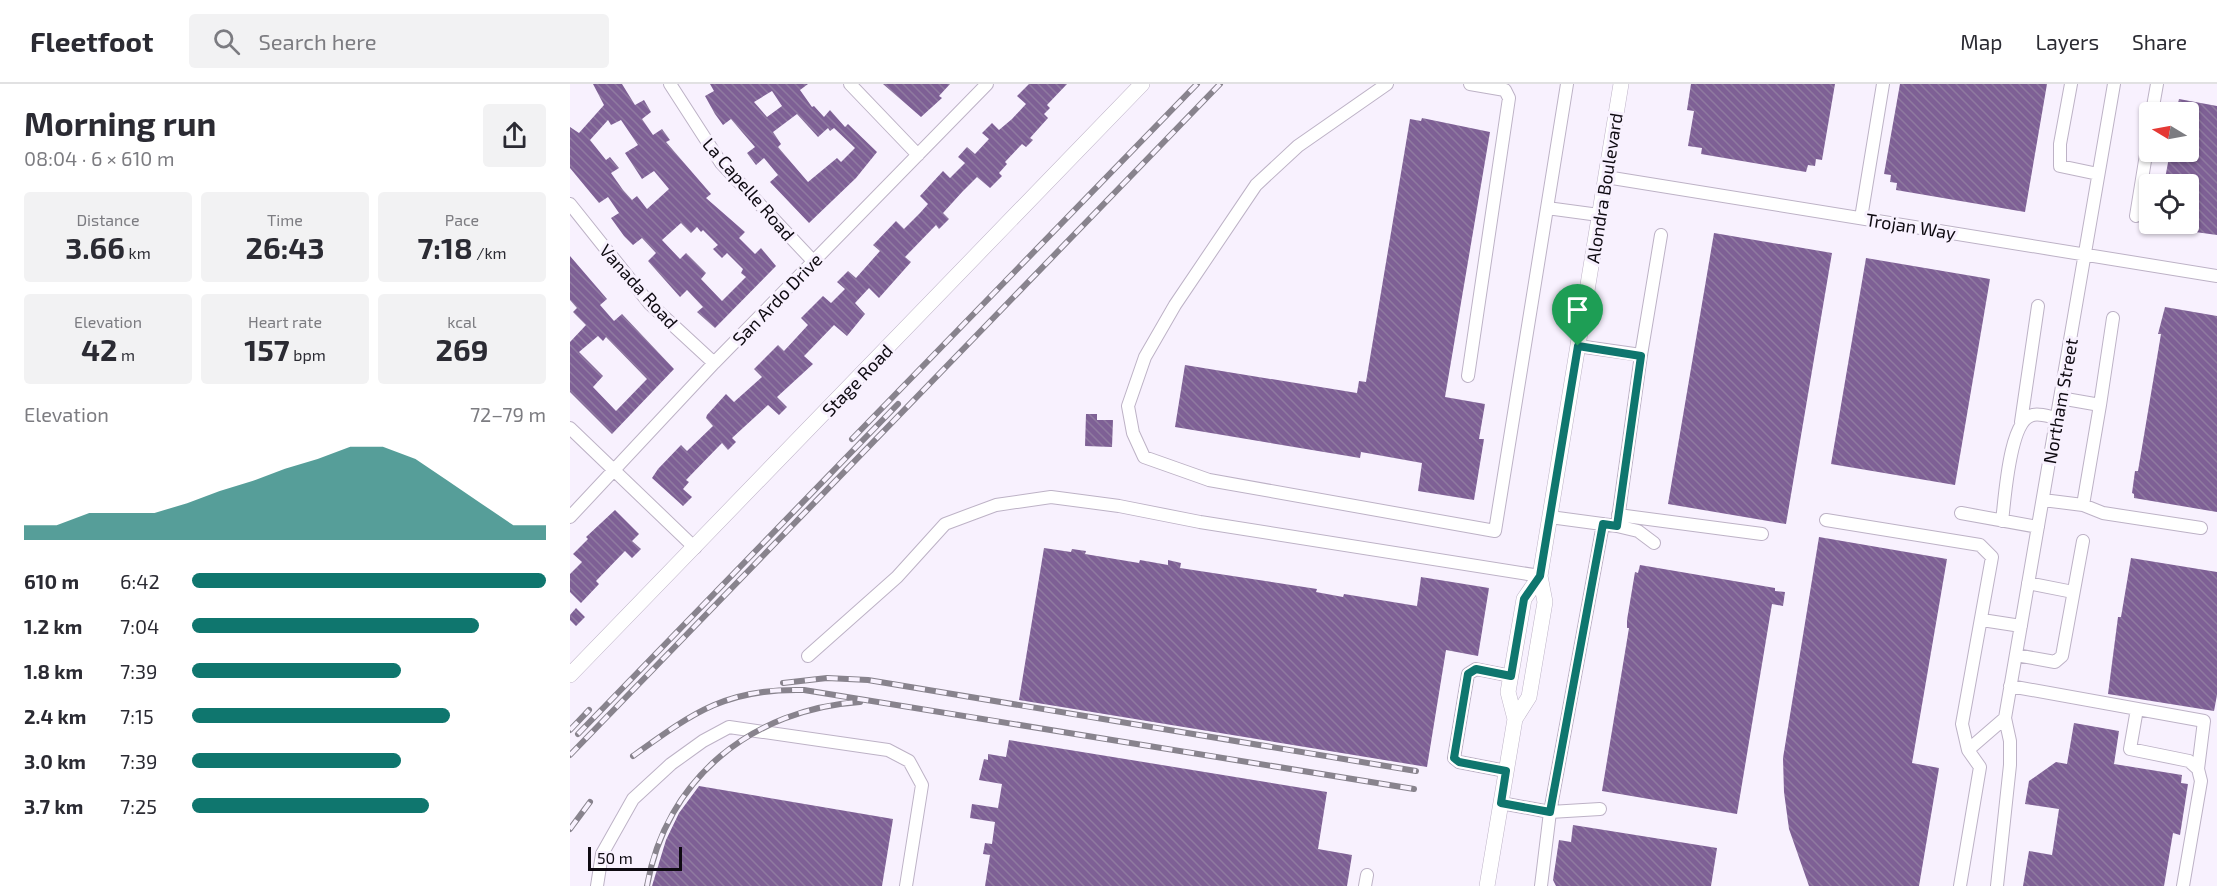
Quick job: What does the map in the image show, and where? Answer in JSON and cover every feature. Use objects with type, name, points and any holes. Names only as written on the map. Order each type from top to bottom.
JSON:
[{"type":"main road","name":"Stage Road","points":[[570,675],[1142,84]]},
{"type":"main road","name":"Alondra Boulevard","points":[[1487,886],[1515,719],[1529,697],[1545,602],[1540,576],[1621,84]]},
{"type":"main road","name":"Alondra Boulevard","points":[[1515,719],[1508,692],[1524,599],[1540,576]]},
{"type":"street","name":"La Capelle Road","points":[[670,84],[721,163],[813,261]]},
{"type":"street","points":[[850,84],[918,155]]},
{"type":"street","name":"San Ardo Drive","points":[[570,517],[714,363],[987,84]]},
{"type":"street","points":[[1388,84],[1298,146],[1256,184],[1175,305],[1145,357],[1128,406],[1133,433],[1144,457],[1209,480],[1494,531],[1567,84]]},
{"type":"street","points":[[1468,376],[1509,98],[1505,90],[1470,84]]},
{"type":"street","points":[[1861,218],[1883,84]]},
{"type":"street","points":[[2070,84],[2060,144],[2060,166],[2098,174]]},
{"type":"street","name":"Northam Street","points":[[1997,886],[2010,765],[2010,741],[2005,718],[2114,84]]},
{"type":"street","points":[[2154,102],[2157,84]]},
{"type":"street","points":[[2136,216],[2145,162]]},
{"type":"street","name":"Trojan Way","points":[[1606,177],[2217,276]]},
{"type":"street","name":"Vanada Road","points":[[570,204],[649,303],[714,363]]},
{"type":"street","points":[[1547,208],[1599,215]]},
{"type":"street","points":[[1618,521],[1661,235]]},
{"type":"street","points":[[2002,521],[2014,439],[2021,422],[2038,306]]},
{"type":"street","points":[[2083,505],[2113,318]]},
{"type":"street","points":[[1578,346],[1641,356]]},
{"type":"street","points":[[2060,398],[2100,405]]},
{"type":"street","points":[[2021,422],[2034,414],[2057,418]]},
{"type":"street","points":[[570,428],[695,548]]},
{"type":"street","points":[[808,656],[897,577],[945,524],[996,505],[1051,497],[1119,506],[1200,522],[1540,576]]},
{"type":"street","points":[[2043,500],[2083,505],[2103,513],[2201,528]]},
{"type":"street","points":[[1961,513],[2038,527]]},
{"type":"street","points":[[1550,517],[1603,524],[1618,521],[1762,534]]},
{"type":"street","points":[[1826,520],[1980,545],[1992,556],[1962,724],[1968,750],[1980,767],[1960,886]]},
{"type":"street","points":[[1618,521],[1638,531],[1654,543]]},
{"type":"street","points":[[1541,886],[1550,812],[1603,524]]},
{"type":"street","points":[[2016,655],[2055,662],[2062,656],[2083,541]]},
{"type":"street","points":[[2028,583],[2073,592]]},
{"type":"street","points":[[1982,620],[2021,626]]},
{"type":"street","points":[[1506,771],[1456,761],[1468,674],[1472,670],[1511,676]]},
{"type":"street","points":[[2010,686],[2204,721],[2198,769],[2201,780],[2183,886]]},
{"type":"street","points":[[2137,709],[2130,749],[2189,761],[2198,769]]},
{"type":"street","points":[[1968,750],[2005,718]]},
{"type":"street","points":[[597,886],[603,854],[633,800],[671,764],[703,741],[729,727],[888,750],[909,761],[922,785],[906,886]]},
{"type":"street","points":[[1501,803],[1550,812],[1600,809]]},
{"type":"building","points":[[593,84],[622,84],[635,105],[644,100],[651,112],[642,119],[653,135],[662,129],[670,140],[666,142],[711,194],[706,198],[745,232],[739,238],[755,254],[761,248],[776,266],[715,328],[697,312],[703,307],[687,290],[680,297],[648,261],[656,253],[642,238],[633,245],[624,236],[611,218],[619,213],[608,197],[599,203],[570,168],[570,127],[579,133],[604,105]],"holes":[[[608,120],[611,125],[621,120],[638,145],[625,153],[642,179],[654,171],[669,189],[647,209],[637,196],[632,200],[623,190],[611,173],[619,168],[610,157],[606,160],[590,140]],[[681,223],[691,233],[697,227],[701,232],[703,230],[718,245],[713,249],[722,258],[727,253],[743,269],[741,273],[746,277],[722,301],[701,279],[706,273],[686,253],[680,259],[662,240]]]},
{"type":"building","points":[[710,84],[808,84],[800,90],[812,107],[814,106],[824,117],[830,110],[845,127],[848,124],[877,152],[856,178],[809,223],[770,182],[778,175],[764,158],[756,165],[747,153],[755,147],[731,119],[723,125],[715,114],[705,96],[714,91]],"holes":[[[772,91],[782,106],[767,117],[754,102]],[[797,114],[818,137],[828,128],[830,131],[834,128],[855,148],[841,162],[837,158],[808,182],[778,147],[781,144],[773,132]]]},
{"type":"building","points":[[883,84],[950,84],[939,96],[942,98],[921,117]]},
{"type":"building","points":[[1029,84],[1067,84],[1047,105],[1050,108],[1044,114],[1048,118],[1030,138],[1033,140],[1026,147],[1022,144],[1005,162],[1007,164],[999,173],[1002,176],[990,188],[977,177],[963,191],[943,213],[949,219],[939,229],[936,225],[905,257],[911,262],[879,298],[869,288],[855,303],[865,314],[847,336],[834,325],[804,356],[813,364],[777,397],[787,407],[779,415],[768,405],[732,438],[736,442],[728,450],[722,443],[686,480],[689,482],[683,489],[692,497],[683,506],[652,478],[658,469],[681,445],[687,451],[713,426],[706,418],[707,415],[726,394],[734,402],[762,377],[754,369],[778,345],[784,351],[808,325],[801,318],[823,296],[831,303],[845,289],[837,282],[848,271],[856,278],[880,251],[873,245],[896,221],[904,229],[920,213],[928,204],[920,196],[943,171],[950,178],[965,163],[958,157],[967,147],[975,154],[989,139],[982,133],[992,123],[999,130],[1012,119],[1026,104],[1017,96]]},
{"type":"building","points":[[1691,84],[1835,84],[1822,160],[1816,159],[1815,166],[1808,165],[1806,172],[1701,154],[1702,148],[1688,146],[1694,111],[1687,110]]},
{"type":"building","points":[[1900,84],[2047,84],[2025,212],[1896,190],[1897,183],[1890,182],[1891,175],[1884,174]]},
{"type":"building","points":[[2179,99],[2195,102],[2178,102]]},
{"type":"building","points":[[2199,103],[2217,106],[2217,235],[2199,233],[2199,174],[2166,174],[2168,162],[2199,162]]},
{"type":"building","points":[[1422,118],[1490,132],[1445,397],[1485,404],[1479,439],[1484,439],[1474,500],[1418,491],[1422,463],[1361,452],[1360,458],[1175,427],[1185,365],[1357,393],[1359,381],[1366,382],[1410,119],[1421,121]]},
{"type":"building","points":[[1714,233],[1832,253],[1786,524],[1668,504]]},
{"type":"building","points":[[570,256],[607,299],[600,305],[614,321],[622,314],[674,369],[612,434],[570,392],[570,342],[586,325],[573,312],[577,308],[570,300]],"holes":[[[598,336],[603,341],[606,337],[647,379],[616,411],[593,387],[603,376],[579,352]]]},
{"type":"building","points":[[1866,258],[1990,279],[1955,485],[1831,464]]},
{"type":"building","points":[[2165,307],[2217,316],[2217,512],[2134,498],[2132,493],[2135,471],[2138,471],[2161,334],[2158,334]]},
{"type":"building","points":[[1086,414],[1097,414],[1097,420],[1113,420],[1112,447],[1085,446]]},
{"type":"building","points":[[615,510],[639,534],[632,541],[641,549],[632,558],[625,551],[596,581],[599,584],[581,603],[570,592],[570,574],[582,562],[573,554],[588,539],[586,537]]},
{"type":"building","points":[[1819,537],[1947,559],[1912,763],[1939,768],[1919,886],[1809,886],[1789,829],[1784,792],[1783,758]]},
{"type":"building","points":[[1044,548],[1071,552],[1072,549],[1086,551],[1085,554],[1139,563],[1140,560],[1168,565],[1168,560],[1181,563],[1180,568],[1317,589],[1316,592],[1343,597],[1344,594],[1417,606],[1421,577],[1489,588],[1478,656],[1446,650],[1427,767],[1019,700]]},
{"type":"building","points":[[2131,558],[2217,572],[2217,695],[2214,711],[2108,694],[2118,617],[2121,617]]},
{"type":"building","points":[[1640,565],[1775,588],[1775,591],[1785,592],[1783,606],[1772,604],[1737,814],[1602,791],[1629,628],[1627,628],[1627,620],[1635,572],[1638,573]]},
{"type":"building","points":[[576,608],[585,617],[576,626],[570,620],[570,615]]},
{"type":"building","points":[[2074,723],[2119,731],[2114,764],[2182,775],[2181,783],[2188,784],[2180,835],[2173,833],[2164,886],[2023,886],[2029,851],[2052,855],[2059,809],[2025,804],[2029,781],[2056,762],[2067,764]]},
{"type":"building","points":[[1009,740],[1327,792],[1318,849],[1352,855],[1347,886],[985,886],[990,855],[983,854],[985,843],[992,844],[995,822],[970,818],[972,804],[998,808],[1002,784],[979,780],[984,759],[988,760],[988,754],[1006,757]]},
{"type":"building","points":[[699,786],[893,819],[882,886],[652,886],[666,840],[679,813]]},
{"type":"building","points":[[1573,825],[1717,848],[1711,886],[1556,886],[1553,880],[1559,840],[1571,842]]},
{"type":"railway","points":[[852,439],[1197,84]]},
{"type":"railway","points":[[570,755],[1220,84]]},
{"type":"railway","points":[[578,734],[898,404]]},
{"type":"railway","points":[[783,683],[827,678],[868,680],[1416,771]]},
{"type":"railway","points":[[633,756],[674,727],[712,706],[753,693],[804,690],[1414,789]]},
{"type":"railway","points":[[647,886],[657,847],[673,813],[695,782],[720,756],[751,735],[784,719],[821,707],[860,702]]},
{"type":"railway","points":[[570,730],[589,710]]},
{"type":"railway","points":[[570,829],[590,802]]},
{"type":"route","points":[[1578,346],[1641,356],[1617,526],[1603,524],[1550,812],[1501,803],[1506,771],[1459,762],[1454,758],[1468,674],[1476,669],[1511,676],[1524,599],[1540,576],[1578,346]]}]
